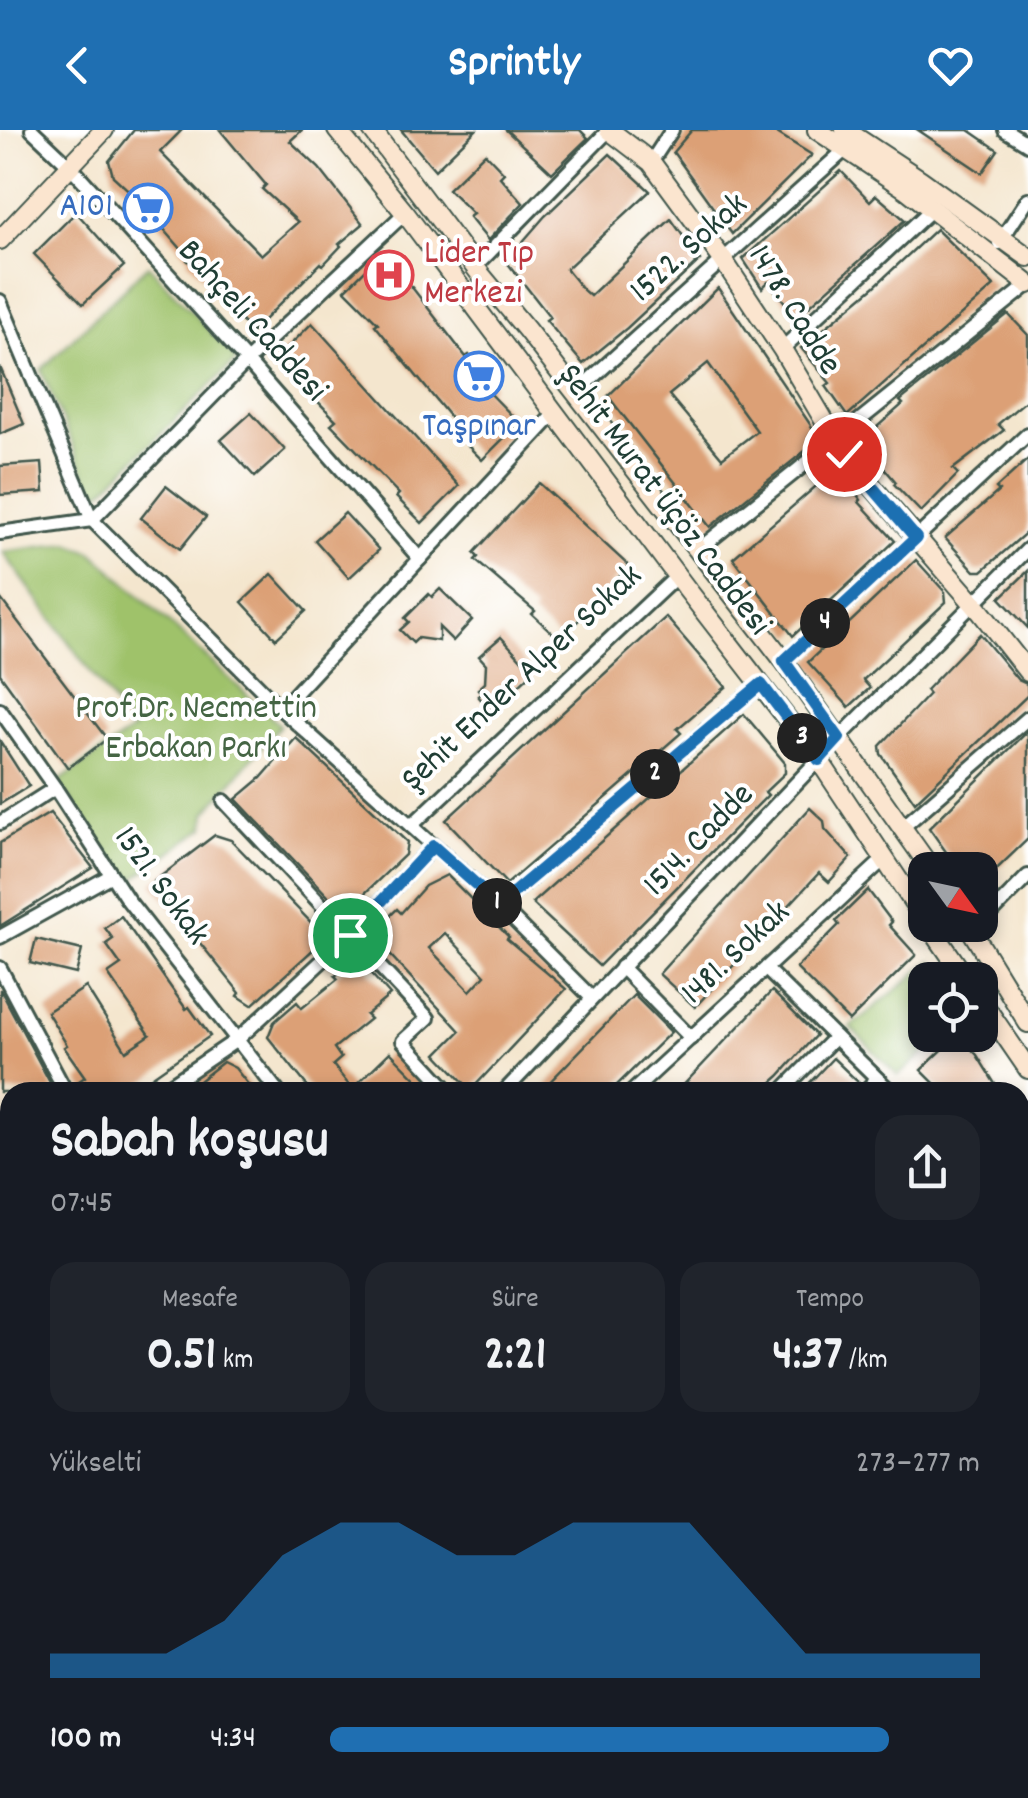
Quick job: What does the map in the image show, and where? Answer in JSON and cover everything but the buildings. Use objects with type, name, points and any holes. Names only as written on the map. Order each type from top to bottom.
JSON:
[{"type":"main road","points":[[0,240],[104,130]]},
{"type":"main road","name":"Şehit Murat Üçöz Caddesi","points":[[336,130],[405,214],[819,760],[908,895]]},
{"type":"main road","name":"Şehit Murat Üçöz Caddesi","points":[[372,130],[784,661],[920,852]]},
{"type":"main road","name":"1478. Cadde","points":[[610,130],[651,162],[782,349],[834,441],[1028,672]]},
{"type":"main road","points":[[817,130],[845,139],[1026,268]]},
{"type":"main road","points":[[845,139],[932,209],[998,246]]},
{"type":"main road","points":[[978,942],[1028,1023]]},
{"type":"main road","points":[[998,1025],[1028,1068]]},
{"type":"street","name":"Bahçeli Caddesi","points":[[32,130],[247,361],[420,560]]},
{"type":"street","points":[[474,266],[610,130]]},
{"type":"street","points":[[651,162],[672,130]]},
{"type":"street","points":[[1004,130],[1028,144]]},
{"type":"street","name":"1522. Sokak","points":[[574,392],[723,260],[845,139]]},
{"type":"street","points":[[998,246],[1028,199]]},
{"type":"street","points":[[782,349],[932,209]]},
{"type":"street","points":[[0,533],[92,520],[247,361],[405,214]]},
{"type":"street","points":[[698,550],[834,441],[1026,268]]},
{"type":"street","points":[[0,301],[92,520],[281,708],[499,905],[592,998]]},
{"type":"street","points":[[281,708],[556,412]]},
{"type":"street","points":[[784,661],[1028,434]]},
{"type":"street","name":"1514. Cadde","points":[[513,1082],[839,738],[1028,549]]},
{"type":"street","name":"Şehit Ender Alper Sokak","points":[[411,826],[677,576]]},
{"type":"street","points":[[499,905],[761,684]]},
{"type":"street","name":"1521. Sokak","points":[[0,710],[110,876],[270,1082]]},
{"type":"street","points":[[903,827],[1028,718]]},
{"type":"street","points":[[0,823],[55,788]]},
{"type":"street","points":[[224,801],[428,1018],[402,1041],[441,1082]]},
{"type":"street","points":[[175,1082],[238,1039],[350,935],[433,846]]},
{"type":"street","name":"1481. Sokak","points":[[644,1082],[883,860]]},
{"type":"street","points":[[0,938],[110,876]]},
{"type":"street","points":[[998,903],[1028,876]]},
{"type":"street","points":[[621,967],[691,1038]]},
{"type":"street","points":[[0,968],[61,1082]]},
{"type":"street","points":[[766,968],[880,1082]]},
{"type":"street","points":[[791,1082],[835,1038]]},
{"type":"street","points":[[874,1082],[877,1079]]},
{"type":"green space","points":[[148,265],[237,360],[95,498],[41,370]]},
{"type":"green space","name":"Prof.Dr. Necmettin Erbakan Parkı","points":[[68,543],[92,552],[280,725],[206,813],[205,827],[128,883],[58,782],[133,730],[3,552]]},
{"type":"green space","points":[[908,980],[908,1052],[926,1052],[898,1076],[850,1027]]},
{"type":"place","name":"A101","points":[[148,208]]},
{"type":"place","name":"Lider Tıp Merkezi","points":[[389,275]]},
{"type":"place","name":"Taşpınar","points":[[479,376]]},
{"type":"route","points":[[350,935],[433,846],[499,905],[761,684],[819,760],[839,738],[784,661],[916,538],[844,454]]}]
